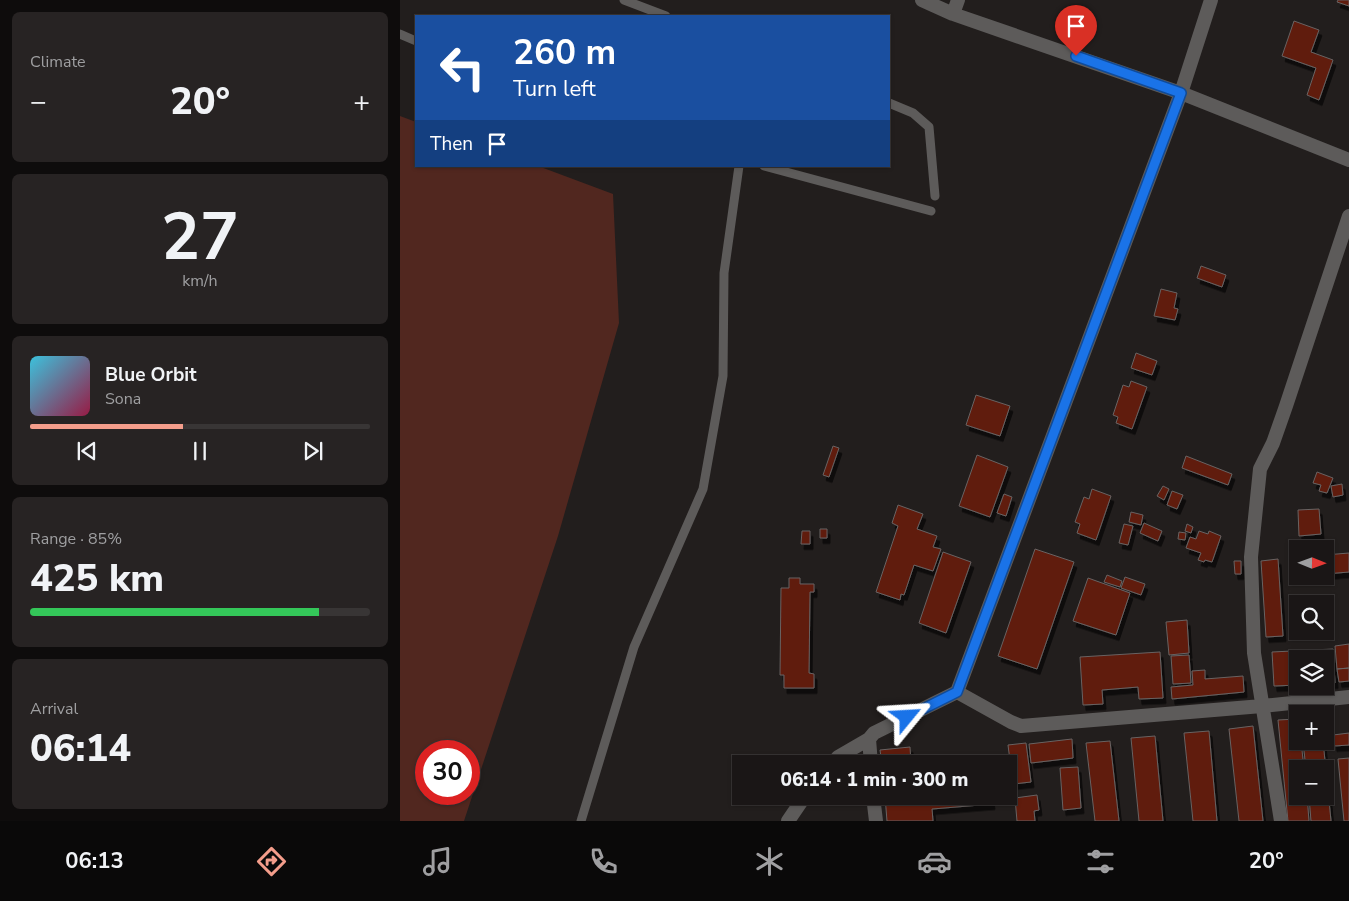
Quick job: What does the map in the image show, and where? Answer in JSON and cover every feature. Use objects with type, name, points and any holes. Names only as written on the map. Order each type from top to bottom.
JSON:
[{"type":"street","points":[[922,0],[953,14],[1181,93],[1349,160]]},
{"type":"street","points":[[953,14],[958,0]]},
{"type":"street","points":[[841,755],[869,739],[874,733],[957,692],[1181,93],[1210,0]]},
{"type":"street","points":[[1281,821],[1254,653],[1251,557],[1260,469],[1286,406],[1349,216]]},
{"type":"street","points":[[957,692],[1021,726],[1349,697]]},
{"type":"street","points":[[869,739],[870,755]]},
{"type":"street","points":[[788,821],[800,805]]},
{"type":"street","points":[[875,805],[876,821]]},
{"type":"lane","points":[[624,0],[663,15]]},
{"type":"lane","points":[[400,34],[415,41]]},
{"type":"lane","points":[[890,103],[913,113],[929,127],[935,196]]},
{"type":"lane","points":[[581,821],[634,647],[703,489],[723,376],[724,273],[739,167]]},
{"type":"lane","points":[[768,167],[931,211]]},
{"type":"shaded area","points":[[400,116],[415,122],[415,167],[541,167],[613,194],[619,323],[558,536],[480,772],[480,740],[415,740],[415,805],[469,805],[464,821],[400,821]]},
{"type":"building","points":[[1338,0],[1349,0],[1349,6],[1337,2]]},
{"type":"building","points":[[1294,21],[1319,30],[1311,52],[1333,60],[1319,100],[1307,95],[1316,68],[1282,56]]},
{"type":"building","points":[[1201,266],[1226,275],[1222,287],[1197,278]]},
{"type":"building","points":[[1161,289],[1177,293],[1174,308],[1178,309],[1175,320],[1154,316]]},
{"type":"building","points":[[1136,353],[1157,361],[1152,375],[1131,368]]},
{"type":"building","points":[[1131,381],[1147,387],[1132,429],[1116,423],[1118,417],[1113,415],[1123,385],[1129,387]]},
{"type":"building","points":[[976,395],[1010,406],[1000,436],[966,425]]},
{"type":"building","points":[[833,446],[839,448],[829,477],[823,475]]},
{"type":"building","points":[[977,455],[1008,467],[990,517],[959,506]]},
{"type":"building","points":[[1186,456],[1232,474],[1228,485],[1182,468]]},
{"type":"building","points":[[1317,472],[1333,478],[1327,493],[1319,491],[1321,485],[1313,483]]},
{"type":"building","points":[[1342,484],[1343,495],[1333,497],[1331,486]]},
{"type":"building","points":[[1163,486],[1169,489],[1164,500],[1157,496]]},
{"type":"building","points":[[1092,489],[1111,496],[1096,540],[1077,533],[1080,524],[1075,522],[1084,497],[1089,499]]},
{"type":"building","points":[[1172,491],[1183,495],[1177,509],[1167,505]]},
{"type":"building","points":[[1004,494],[1012,497],[1006,516],[997,513]]},
{"type":"building","points":[[898,505],[923,514],[917,529],[937,536],[933,547],[941,549],[933,571],[914,565],[904,595],[901,594],[900,600],[876,592],[898,526],[892,523]]},
{"type":"building","points":[[1319,509],[1321,534],[1299,536],[1298,510]]},
{"type":"building","points":[[1131,512],[1143,515],[1141,525],[1129,522]]},
{"type":"building","points":[[1144,523],[1162,531],[1158,541],[1140,533]]},
{"type":"building","points":[[1124,524],[1133,526],[1128,545],[1119,543]]},
{"type":"building","points":[[1187,524],[1193,527],[1191,533],[1185,531]]},
{"type":"building","points":[[820,529],[827,529],[827,538],[820,538]]},
{"type":"building","points":[[802,531],[810,531],[810,544],[801,544]]},
{"type":"building","points":[[1199,531],[1208,534],[1209,531],[1221,536],[1212,562],[1198,560],[1201,553],[1186,548],[1190,537],[1196,539]]},
{"type":"building","points":[[1179,532],[1186,533],[1185,540],[1178,539]]},
{"type":"building","points":[[1035,549],[1074,562],[1037,669],[998,656]]},
{"type":"building","points":[[943,552],[971,562],[946,633],[919,623]]},
{"type":"building","points":[[1349,553],[1349,572],[1334,573],[1334,554]]},
{"type":"building","points":[[1278,559],[1283,636],[1266,637],[1261,561]]},
{"type":"building","points":[[1234,561],[1241,561],[1241,574],[1235,574]]},
{"type":"building","points":[[1107,575],[1122,581],[1120,587],[1104,582]]},
{"type":"building","points":[[1125,577],[1145,584],[1141,595],[1121,588]]},
{"type":"building","points":[[789,578],[800,578],[800,584],[814,584],[814,592],[810,592],[809,673],[814,674],[814,688],[784,688],[784,675],[780,675],[781,588],[789,588]]},
{"type":"building","points":[[1088,578],[1130,593],[1116,635],[1073,621]]},
{"type":"building","points":[[1187,620],[1189,653],[1169,655],[1166,622]]},
{"type":"building","points":[[1349,644],[1349,668],[1337,669],[1335,646]]},
{"type":"building","points":[[1289,651],[1289,685],[1274,686],[1272,652]]},
{"type":"building","points":[[1160,652],[1163,698],[1139,699],[1138,687],[1102,690],[1103,704],[1083,705],[1080,657]]},
{"type":"building","points":[[1189,655],[1191,683],[1173,684],[1171,656]]},
{"type":"building","points":[[1349,668],[1349,681],[1339,682],[1337,669]]},
{"type":"building","points":[[1205,670],[1205,679],[1243,676],[1244,692],[1172,699],[1171,687],[1193,685],[1192,671]]},
{"type":"building","points":[[1289,719],[1289,750],[1302,750],[1303,760],[1289,760],[1289,805],[1308,805],[1309,821],[1288,821],[1278,720]]},
{"type":"building","points":[[1253,726],[1263,821],[1239,821],[1229,729]]},
{"type":"building","points":[[1209,731],[1217,821],[1193,821],[1184,733]]},
{"type":"building","points":[[1349,733],[1349,745],[1334,746],[1334,735]]},
{"type":"building","points":[[1155,736],[1163,821],[1139,821],[1131,738]]},
{"type":"building","points":[[1072,739],[1073,758],[1031,763],[1029,744]]},
{"type":"building","points":[[1110,741],[1119,821],[1095,821],[1086,743]]},
{"type":"building","points":[[1026,743],[1031,782],[1017,784],[1017,755],[1009,755],[1008,745]]},
{"type":"building","points":[[910,747],[910,755],[881,755],[880,750]]},
{"type":"building","points":[[1304,750],[1324,750],[1325,760],[1305,760]]},
{"type":"building","points":[[1349,758],[1349,821],[1344,821],[1338,759]]},
{"type":"building","points":[[1078,767],[1081,808],[1063,810],[1060,768]]},
{"type":"building","points":[[1037,795],[1039,810],[1034,811],[1035,821],[1017,821],[1017,798]]},
{"type":"building","points":[[886,805],[980,805],[932,809],[933,821],[887,821]]},
{"type":"building","points":[[1310,805],[1329,805],[1331,821],[1311,821]]},
{"type":"route","points":[[907,717],[957,692],[1181,93],[1076,56]]}]
